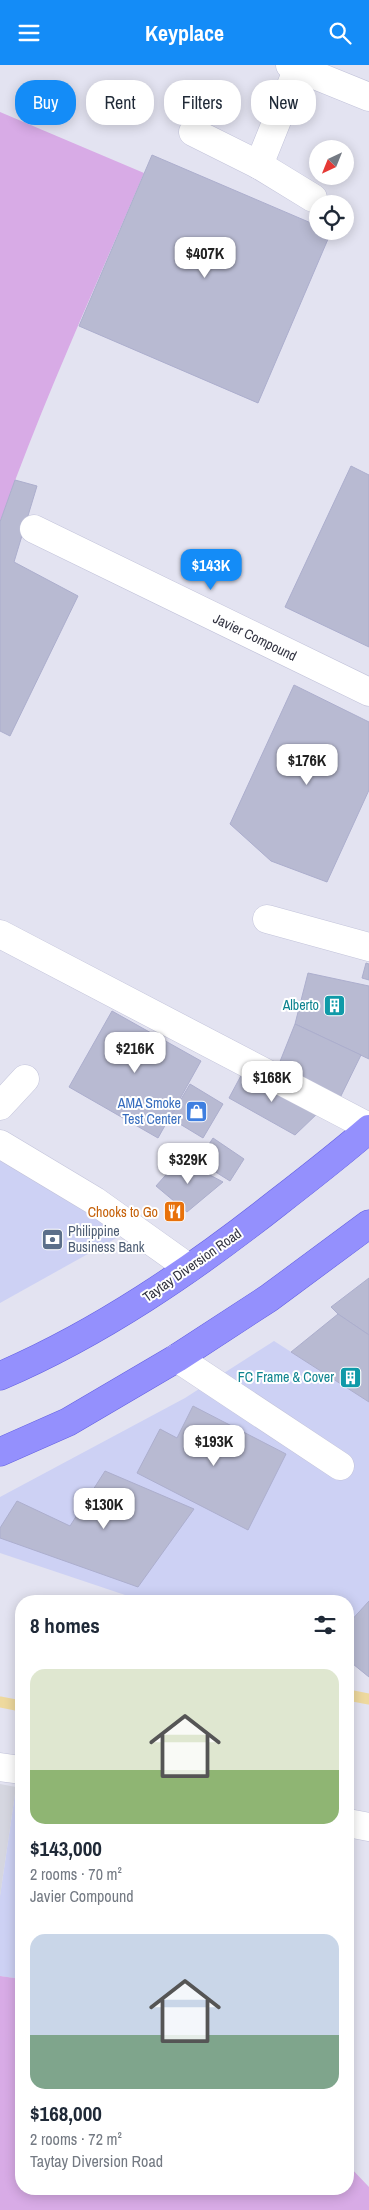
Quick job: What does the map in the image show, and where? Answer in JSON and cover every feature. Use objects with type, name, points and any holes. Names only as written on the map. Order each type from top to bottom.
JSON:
[{"type":"main road","name":"Taytay Diversion Road","points":[[0,1376],[33,1362],[131,1307],[236,1235],[343,1153],[369,1128]]},
{"type":"main road","points":[[0,1452],[68,1422],[177,1358],[269,1298],[369,1224]]},
{"type":"street","points":[[259,165],[294,67],[369,97]]},
{"type":"street","points":[[194,132],[259,165],[309,195]]},
{"type":"street","name":"Javier Compound","points":[[34,529],[369,692]]},
{"type":"street","points":[[267,919],[369,947]]},
{"type":"street","points":[[0,934],[369,1128]]},
{"type":"street","points":[[0,1107],[25,1079]]},
{"type":"street","points":[[0,1144],[96,1201],[189,1268]]},
{"type":"street","points":[[177,1358],[340,1466]]},
{"type":"street","points":[[0,1767],[15,1769]]},
{"type":"street","points":[[354,1824],[369,1827]]},
{"type":"shaded area","points":[[0,112],[15,118],[15,125],[31,125],[144,173],[51,390],[0,522]]},
{"type":"shaded area","points":[[0,1153],[129,1231],[0,1303]]},
{"type":"shaded area","points":[[274,1341],[369,1402],[369,1677],[354,1665],[354,1595],[125,1595],[0,1553],[0,1497],[185,1398]]},
{"type":"shaded area","points":[[0,1784],[15,1787],[15,1794],[0,1896]]},
{"type":"shaded area","points":[[15,1794],[15,1978],[0,1976],[0,1896]]},
{"type":"shaded area","points":[[0,1976],[15,1978],[15,2195],[354,2195],[354,2171],[369,2187],[369,2210],[0,2210]]},
{"type":"building","points":[[152,155],[309,222],[309,240],[328,240],[258,403],[79,326]]},
{"type":"building","points":[[351,466],[369,475],[369,647],[285,607]]},
{"type":"building","points":[[15,480],[37,486],[14,562],[78,596],[10,736],[0,731],[0,522]]},
{"type":"building","points":[[294,685],[369,722],[369,790],[327,882],[271,861],[230,824]]},
{"type":"building","points":[[366,963],[369,964],[369,980],[362,978]]},
{"type":"building","name":"Alberto","points":[[308,973],[369,986],[369,1059],[295,1024]]},
{"type":"building","points":[[112,1011],[201,1061],[158,1138],[69,1087]]},
{"type":"building","points":[[295,1024],[361,1055],[338,1102],[277,1069]]},
{"type":"building","points":[[244,1070],[320,1111],[295,1135],[229,1098]]},
{"type":"building","name":"AMA Smoke Test Center","points":[[190,1084],[223,1104],[203,1138],[170,1118]]},
{"type":"building","points":[[213,1138],[244,1159],[230,1181],[198,1161]]},
{"type":"building","points":[[180,1159],[223,1182],[187,1212],[156,1186]]},
{"type":"building","points":[[369,1278],[369,1335],[331,1307]]},
{"type":"building","name":"FC Frame & Cover","points":[[338,1314],[369,1335],[369,1402],[291,1352]]},
{"type":"building","points":[[193,1406],[286,1454],[248,1530],[137,1473],[160,1429],[177,1438]]},
{"type":"building","points":[[105,1471],[194,1509],[138,1587],[0,1538],[0,1528],[17,1501],[70,1526]]},
{"type":"building","points":[[369,1601],[369,1677],[354,1665],[354,1617]]},
{"type":"waterway","points":[[354,1696],[369,1699]]},
{"type":"waterway","points":[[0,1702],[15,1705]]},
{"type":"place","name":"Alberto","points":[[335,1005]]},
{"type":"place","name":"AMA Smoke Test Center","points":[[197,1111]]},
{"type":"place","name":"Chooks to Go","points":[[174,1212]]},
{"type":"place","name":"Philippine Business Bank","points":[[52,1239]]},
{"type":"place","name":"FC Frame & Cover","points":[[350,1377]]}]
